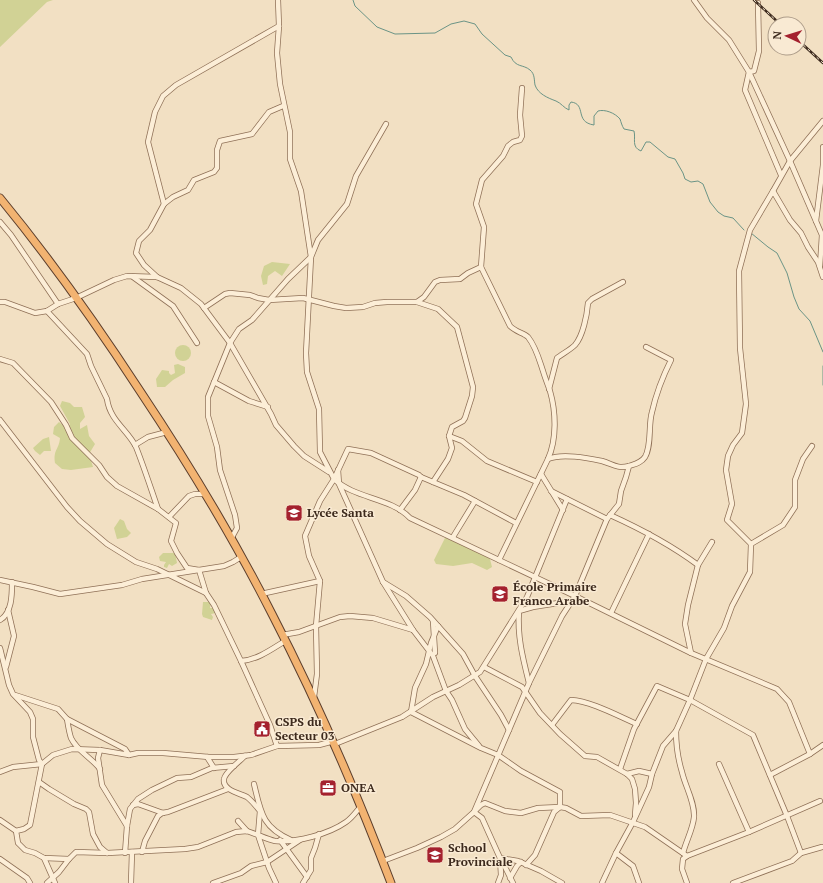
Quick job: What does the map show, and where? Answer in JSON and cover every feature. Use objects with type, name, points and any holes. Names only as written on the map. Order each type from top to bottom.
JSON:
[{"type":"highway","points":[[0,198],[26,230],[119,359],[167,432],[231,539],[284,638],[314,699],[334,742],[392,883]]},
{"type":"street","points":[[278,0],[279,26],[277,53],[283,106],[290,132],[290,159],[301,191],[311,258],[306,353],[307,372],[319,411],[320,452],[329,472],[339,484],[349,489],[400,510],[410,518],[611,613],[691,653],[777,689],[789,702],[810,754]]},
{"type":"street","points":[[694,0],[707,18],[729,40],[749,72],[822,235],[820,269]]},
{"type":"street","points":[[749,72],[754,71],[759,51],[758,4]]},
{"type":"street","points":[[164,204],[148,142],[155,112],[163,96],[176,85],[279,26]]},
{"type":"street","points":[[749,72],[745,90],[781,175]]},
{"type":"street","points":[[499,560],[552,450],[554,428],[553,408],[549,389],[535,348],[526,335],[515,331],[510,326],[481,267],[484,227],[476,204],[478,193],[482,180],[503,156],[508,146],[513,142],[520,140],[522,136],[520,114],[522,88]]},
{"type":"street","points":[[283,106],[269,112],[252,134],[220,141],[217,150],[217,168],[214,172],[194,180],[188,190],[173,197],[164,204],[150,230],[139,241],[136,253],[144,265],[157,277],[180,288],[201,304],[230,343],[268,407],[276,425],[304,456],[329,472]]},
{"type":"street","points":[[602,883],[616,853],[634,821],[649,787],[652,774],[663,746],[676,731],[706,659],[724,628],[732,606],[750,572],[751,544],[727,520],[732,504],[726,470],[728,456],[733,445],[742,433],[746,404],[740,348],[739,271],[744,257],[750,230],[790,161],[823,121]]},
{"type":"street","points":[[231,539],[237,528],[235,515],[220,470],[217,447],[208,416],[208,397],[230,343],[239,329],[252,320],[288,279],[311,258],[318,240],[347,204],[356,176],[386,124]]},
{"type":"street","points":[[816,220],[823,164],[823,147]]},
{"type":"street","points":[[773,191],[818,262],[823,277]]},
{"type":"street","points":[[0,222],[11,235],[58,304]]},
{"type":"street","points":[[417,302],[424,297],[435,282],[440,280],[460,279],[468,272],[481,267]]},
{"type":"street","points":[[0,302],[35,313],[47,311],[58,304],[76,298],[114,280],[132,276],[157,277]]},
{"type":"street","points":[[132,276],[173,306],[197,343]]},
{"type":"street","points":[[549,389],[557,358],[574,346],[577,341],[586,317],[588,303],[592,299],[623,282]]},
{"type":"street","points":[[204,308],[225,294],[230,293],[250,295],[269,300],[303,298],[346,308],[363,307],[387,302],[417,302],[438,309],[457,327],[473,387],[472,396],[465,418],[463,421],[452,427],[449,436],[452,448],[448,459],[433,482]]},
{"type":"street","points":[[47,311],[87,354],[117,422],[135,445],[158,509]]},
{"type":"street","points":[[548,459],[554,456],[565,456],[603,462],[611,466],[622,468],[641,462],[645,456],[649,440],[652,412],[662,379],[672,360],[646,347]]},
{"type":"street","points":[[0,359],[14,363],[51,402],[66,425],[72,438],[99,465],[106,477],[117,486],[169,516],[176,523],[171,541],[187,568],[199,570]]},
{"type":"street","points":[[214,382],[249,400],[268,407]]},
{"type":"street","points":[[0,420],[39,473],[49,483],[67,507],[80,521],[107,544],[136,562],[157,569],[206,593]]},
{"type":"street","points":[[135,445],[148,437],[167,432]]},
{"type":"street","points":[[449,436],[462,441],[487,461],[537,482]]},
{"type":"street","points":[[751,544],[783,525],[795,507],[795,480],[803,459],[812,446]]},
{"type":"street","points":[[314,699],[317,674],[316,626],[320,581],[309,556],[306,536],[320,501],[334,479],[348,449],[371,453],[419,474],[421,477],[475,501],[516,523]]},
{"type":"street","points":[[474,812],[529,684],[562,616],[575,596],[608,517],[619,504],[621,491],[629,466]]},
{"type":"street","points":[[338,468],[339,484],[384,582],[413,630],[433,656],[446,691],[452,700],[464,729],[481,748]]},
{"type":"street","points":[[541,474],[563,510]]},
{"type":"street","points":[[400,510],[415,490],[421,477]]},
{"type":"street","points":[[551,491],[649,534],[698,565]]},
{"type":"street","points":[[169,516],[189,496],[205,494]]},
{"type":"street","points":[[0,772],[13,767],[42,764],[53,755],[72,749],[100,750],[129,754],[163,753],[207,757],[246,755],[277,746],[318,745],[334,742],[402,717],[433,697],[475,676],[484,667],[527,597],[534,577],[542,562],[568,499]]},
{"type":"street","points":[[453,538],[475,501]]},
{"type":"street","points":[[611,613],[649,534]]},
{"type":"street","points":[[691,653],[685,624],[688,604],[698,565],[712,542]]},
{"type":"street","points":[[0,580],[60,594],[122,585],[142,579],[224,566],[241,557]]},
{"type":"street","points":[[199,570],[206,593],[214,605],[241,662],[270,725],[277,746]]},
{"type":"street","points":[[261,594],[320,581]]},
{"type":"street","points":[[0,620],[5,617],[8,610],[12,596],[12,582]]},
{"type":"street","points":[[384,582],[406,596],[433,620],[463,654],[509,730]]},
{"type":"street","points":[[519,611],[533,607],[571,601]]},
{"type":"street","points":[[5,668],[14,636],[14,630],[8,610]]},
{"type":"street","points":[[519,611],[518,626],[520,646],[529,684]]},
{"type":"street","points":[[241,662],[248,661],[263,654],[284,638],[340,617],[350,616],[373,618],[413,630]]},
{"type":"street","points":[[433,620],[435,653]]},
{"type":"street","points":[[411,712],[415,688],[426,664],[429,650],[438,626]]},
{"type":"street","points":[[0,648],[9,685],[14,694],[30,712],[33,719],[33,737],[39,760],[42,764],[30,825],[24,829],[16,831]]},
{"type":"street","points":[[484,667],[522,687],[540,713],[585,756],[597,757],[620,769],[632,779],[635,789],[636,803],[634,821]]},
{"type":"street","points":[[620,769],[637,724],[657,686],[690,700],[753,735],[801,853]]},
{"type":"street","points":[[14,694],[58,710],[67,719],[125,749],[129,754]]},
{"type":"street","points":[[552,725],[571,700],[576,700],[603,709],[637,724]]},
{"type":"street","points":[[411,712],[481,748],[498,755],[521,771],[560,792],[560,807]]},
{"type":"street","points":[[67,719],[71,738],[80,750],[95,762],[100,769]]},
{"type":"street","points":[[676,731],[676,742],[682,772],[689,792],[694,816],[693,827],[686,843],[683,859],[682,869],[687,883]]},
{"type":"street","points":[[770,774],[810,754],[823,745]]},
{"type":"street","points":[[100,750],[98,758],[102,785],[127,826]]},
{"type":"street","points":[[246,755],[226,774],[224,779],[225,784],[228,789],[248,798],[260,811],[307,878]]},
{"type":"street","points":[[207,757],[214,768]]},
{"type":"street","points":[[718,764],[749,832]]},
{"type":"street","points":[[125,853],[130,809],[138,799],[165,783],[177,778],[191,777],[214,768],[234,766]]},
{"type":"street","points":[[627,774],[639,771],[652,774]]},
{"type":"street","points":[[39,782],[49,790],[89,812],[93,834],[100,847],[108,853]]},
{"type":"street","points":[[254,784],[260,811],[258,834],[267,862],[276,883]]},
{"type":"street","points":[[142,852],[145,841],[158,816],[228,789]]},
{"type":"street","points":[[685,854],[749,832],[820,800]]},
{"type":"street","points":[[383,861],[418,848],[456,829],[485,803],[505,811],[521,813],[538,808],[560,807],[566,808],[581,816],[610,815],[634,821],[685,854]]},
{"type":"street","points":[[133,805],[138,804],[163,813]]},
{"type":"street","points":[[47,883],[54,878],[76,852],[125,853],[168,851],[198,847],[236,832],[247,831],[274,841],[301,839],[319,834],[345,823],[361,806]]},
{"type":"street","points":[[510,878],[517,866],[523,864],[535,855],[554,812],[560,807]]},
{"type":"street","points":[[474,812],[482,818],[513,883]]},
{"type":"street","points":[[0,820],[16,831],[18,843],[25,850],[44,858],[69,859]]},
{"type":"street","points":[[238,821],[247,831]]},
{"type":"street","points":[[272,829],[280,835],[293,840]]},
{"type":"street","points":[[303,883],[311,870],[311,858],[318,842],[319,834]]},
{"type":"street","points":[[213,883],[241,873],[251,866],[267,862],[301,839]]},
{"type":"street","points":[[733,883],[744,881],[792,861],[801,853],[822,847]]},
{"type":"street","points":[[131,883],[132,852]]},
{"type":"street","points":[[616,853],[633,866],[639,883]]},
{"type":"street","points":[[265,856],[274,858]]},
{"type":"street","points":[[44,858],[56,883]]},
{"type":"street","points":[[500,858],[523,864],[541,871],[562,883]]},
{"type":"street","points":[[498,883],[501,875],[500,858]]},
{"type":"street","points":[[0,859],[27,878],[30,883]]},
{"type":"street","points":[[56,883],[59,872]]},
{"type":"green space","points":[[0,0],[53,0],[47,2],[0,47]]},
{"type":"green space","points":[[272,262],[290,264],[282,276],[275,271],[268,276],[267,284],[263,285],[261,276],[264,266]]},
{"type":"green space","points":[[183,345],[189,347],[191,353],[189,359],[183,361],[177,359],[175,353],[177,347]]},
{"type":"green space","points":[[178,364],[185,367],[185,373],[165,387],[157,387],[156,379],[162,370],[169,371],[171,375],[175,373],[174,365]]},
{"type":"green space","points":[[62,401],[70,403],[74,407],[82,407],[85,417],[80,423],[80,429],[87,425],[89,436],[95,444],[89,454],[93,467],[71,470],[62,469],[55,463],[55,452],[59,445],[60,438],[53,434],[54,427],[59,422],[67,429],[70,424],[60,406]]},
{"type":"green space","points":[[49,437],[51,451],[44,451],[40,455],[33,448],[43,439]]},
{"type":"green space","points":[[120,519],[124,521],[127,529],[131,533],[127,537],[117,539],[114,528]]},
{"type":"green space","points":[[445,538],[450,538],[482,553],[490,559],[492,567],[487,570],[472,563],[453,566],[436,564],[434,560]]},
{"type":"green space","points":[[163,553],[175,553],[177,563],[172,566],[169,564],[167,568],[164,567],[166,562],[160,561],[159,557]]},
{"type":"green space","points":[[203,602],[211,602],[210,608],[214,608],[216,613],[211,614],[213,617],[212,620],[203,617]]},
{"type":"waterway","points":[[353,0],[355,6],[377,27],[395,34],[435,33],[451,24],[464,21],[475,24],[482,34],[505,55],[511,57],[515,63],[532,72],[534,75],[536,88],[541,93],[569,110],[569,105],[571,102],[576,103],[579,106],[584,120],[594,125],[594,116],[598,111],[607,111],[615,115],[620,119],[624,129],[634,131],[635,145],[638,149],[641,151],[646,142],[650,142],[668,157],[675,159],[685,179],[691,182],[698,181],[703,184],[710,202],[718,212],[724,216],[733,218],[744,230]]},
{"type":"waterway","points":[[751,233],[777,253],[787,273],[799,309],[810,321],[823,352]]},
{"type":"waterway","points":[[823,366],[823,385]]},
{"type":"railway","points":[[754,0],[771,16]]},
{"type":"railway","points":[[807,48],[823,63]]},
{"type":"place","name":"Lycée Santa","points":[[294,513]]},
{"type":"place","name":"École Primaire Franco Arabe","points":[[500,594]]},
{"type":"place","name":"CSPS du Secteur 03","points":[[262,729]]},
{"type":"place","name":"ONEA","points":[[328,788]]},
{"type":"place","name":"School Provinciale","points":[[435,855]]}]
